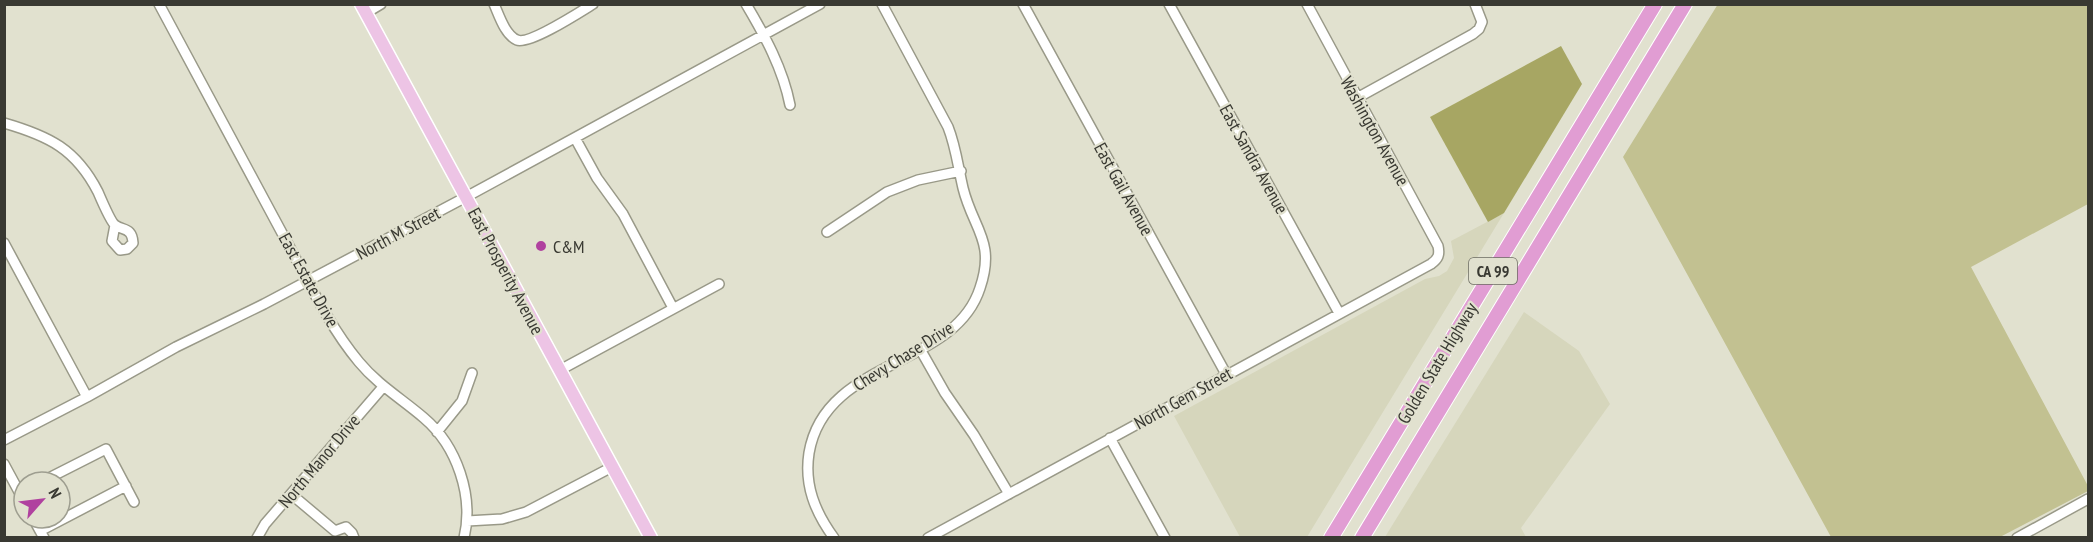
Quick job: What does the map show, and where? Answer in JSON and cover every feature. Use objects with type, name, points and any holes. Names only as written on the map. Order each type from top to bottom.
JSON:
[{"type":"highway","name":"Golden State Highway","points":[[1331,537],[1654,4]]},
{"type":"highway","name":"Golden State Highway","points":[[1362,537],[1685,4]]},
{"type":"main road","name":"East Prosperity Avenue","points":[[363,9],[651,537]]},
{"type":"street","name":"East Estate Drive","points":[[159,4],[308,280],[351,352],[383,387],[425,418],[447,445],[465,492],[467,521],[464,537]]},
{"type":"street","points":[[363,9],[381,4]]},
{"type":"street","points":[[494,4],[510,34],[522,41],[593,4]]},
{"type":"street","points":[[746,4],[786,81],[790,105]]},
{"type":"street","name":"North M Street","points":[[4,440],[87,397],[176,346],[215,330],[466,197],[820,4]]},
{"type":"street","name":"Chevy Chase Drive","points":[[834,537],[817,512],[810,494],[808,461],[815,430],[835,401],[851,387],[939,338],[962,319],[972,306],[980,289],[986,254],[984,239],[963,188],[955,145],[948,126],[882,4]]},
{"type":"street","name":"East Gail Avenue","points":[[1023,4],[1226,375]]},
{"type":"street","name":"East Sandra Avenue","points":[[1169,4],[1339,314]]},
{"type":"street","points":[[1357,98],[1473,34],[1482,22],[1475,4]]},
{"type":"street","name":"Washington Avenue","points":[[1308,5],[1438,246],[1438,257]]},
{"type":"street","points":[[4,123],[32,131],[62,146],[84,168],[115,225]]},
{"type":"street","points":[[575,138],[597,178],[623,214],[673,308]]},
{"type":"street","points":[[827,232],[887,192],[918,180],[961,171]]},
{"type":"street","points":[[4,243],[87,397]]},
{"type":"street","name":"North Gem Street","points":[[928,537],[1431,264],[1438,257]]},
{"type":"street","points":[[560,370],[719,284]]},
{"type":"street","points":[[920,349],[1009,494]]},
{"type":"street","points":[[437,432],[462,401],[472,372]]},
{"type":"street","name":"North Manor Drive","points":[[257,537],[383,387]]},
{"type":"street","points":[[1110,438],[1165,537]]},
{"type":"street","points":[[65,470],[106,449],[134,502]]},
{"type":"street","points":[[4,464],[12,477]]},
{"type":"street","points":[[467,521],[502,519],[526,512],[612,466]]},
{"type":"street","points":[[42,534],[126,486]]},
{"type":"street","points":[[291,494],[334,534],[346,527],[354,537]]},
{"type":"street","points":[[2017,537],[2088,499]]},
{"type":"shaded area","points":[[1718,4],[2088,5],[2088,204],[1971,267],[2088,486],[2088,491],[2000,537],[1831,537],[1623,157]]},
{"type":"shaded area","points":[[1561,46],[1582,84],[1504,213],[1488,222],[1430,117]]},
{"type":"shaded area","points":[[1504,213],[1307,537],[1240,537],[1174,416],[1425,279],[1439,276],[1447,271],[1454,258],[1451,241]]},
{"type":"shaded area","points":[[1524,312],[1579,351],[1610,404],[1521,528],[1526,537],[1385,537]]},
{"type":"place","name":"C&M","points":[[541,246]]}]
